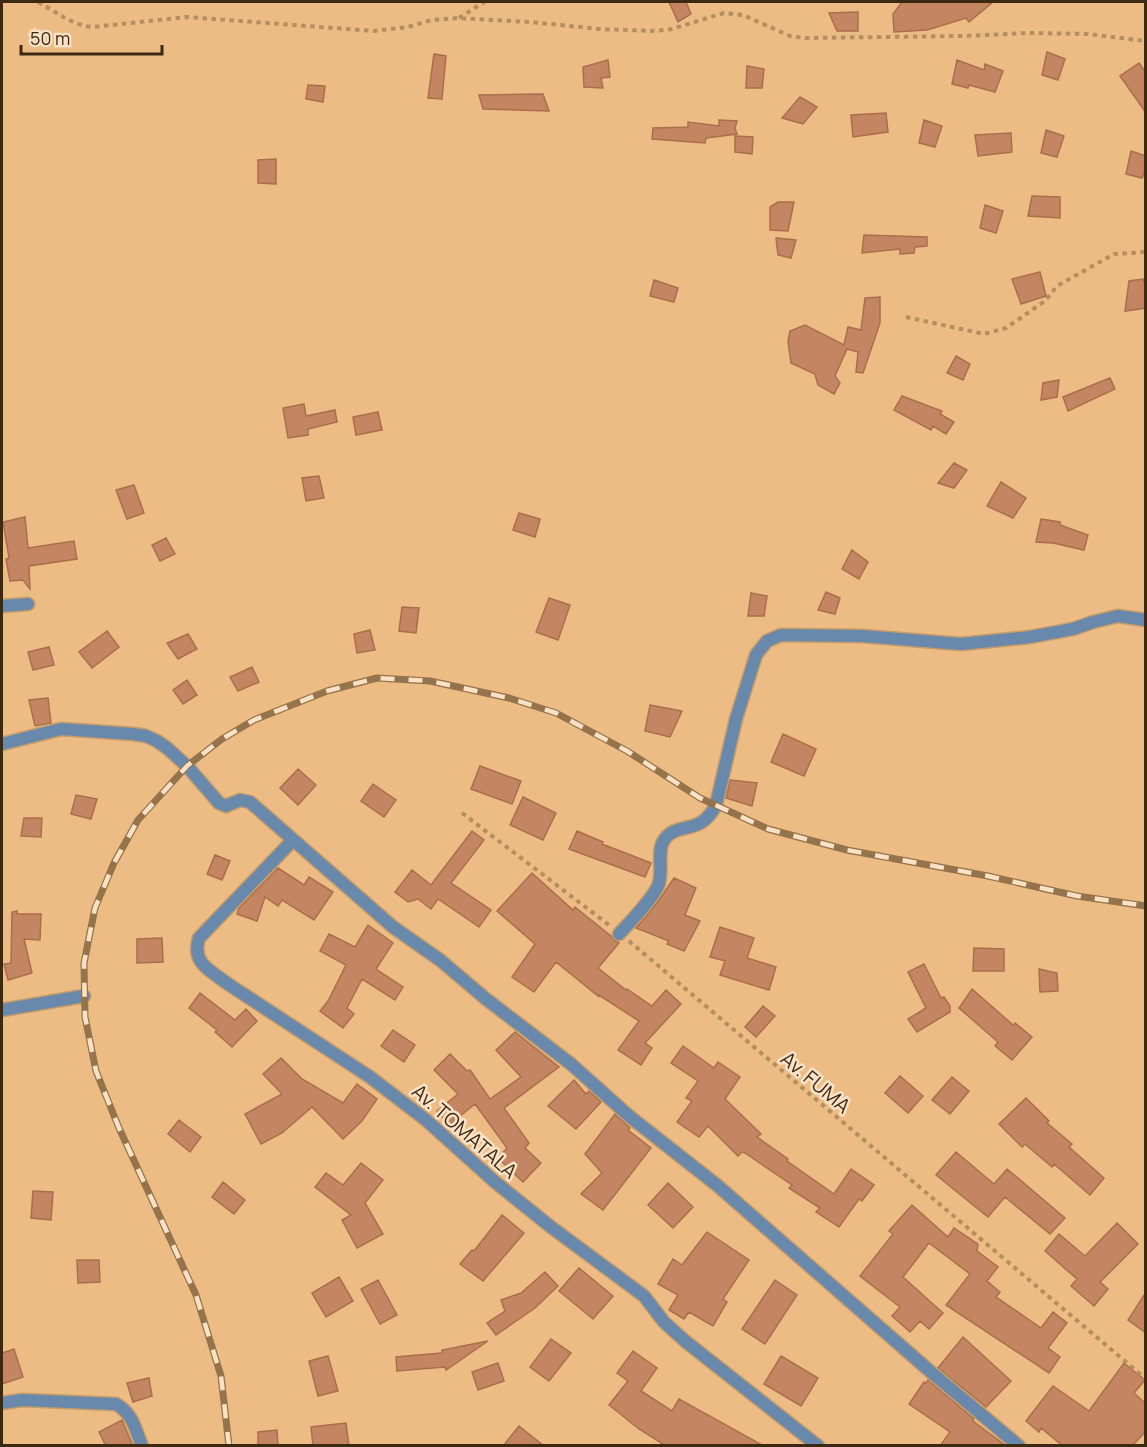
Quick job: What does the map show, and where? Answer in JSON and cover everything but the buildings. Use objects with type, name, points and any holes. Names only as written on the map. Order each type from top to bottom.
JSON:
[{"type":"street","points":[[2,606],[28,603]]},
{"type":"street","points":[[620,934],[658,885],[663,842],[672,831],[696,826],[710,817],[716,805],[756,655],[767,641],[781,634],[823,634],[961,644],[1030,637],[1073,629],[1118,616],[1146,620]]},
{"type":"street","points":[[2,744],[61,729],[146,736],[174,754],[219,803],[226,806],[240,800],[250,802],[393,927],[440,960],[486,999],[571,1064],[629,1116],[724,1192],[1019,1446]]},
{"type":"street","name":"Av. TOMATALA","points":[[293,840],[199,938],[195,949],[197,958],[228,984],[370,1077],[426,1120],[495,1182],[551,1227],[645,1296],[664,1322],[685,1341],[819,1446]]},
{"type":"street","points":[[2,1010],[84,996]]},
{"type":"street","points":[[2,1402],[22,1400],[116,1404],[126,1410],[135,1423],[142,1446]]},
{"type":"path","points":[[38,2],[68,21],[81,26],[93,27],[187,17],[374,31],[408,27],[431,20],[458,18],[655,31],[672,29],[724,13],[743,15],[790,36],[805,38],[1029,33],[1088,34],[1146,40]]},
{"type":"path","points":[[458,18],[484,2]]},
{"type":"path","points":[[906,317],[984,334],[1006,328],[1045,301],[1057,286],[1114,254],[1146,252]]},
{"type":"path","name":"Av. FUMA","points":[[462,813],[620,934],[1146,1379]]},
{"type":"railway","points":[[229,1446],[221,1376],[196,1295],[119,1128],[96,1071],[85,1017],[84,963],[95,908],[114,863],[138,820],[187,766],[222,739],[254,720],[327,691],[377,678],[430,681],[509,698],[556,713],[627,751],[700,798],[768,829],[847,850],[988,876],[1077,896],[1146,906]]}]
